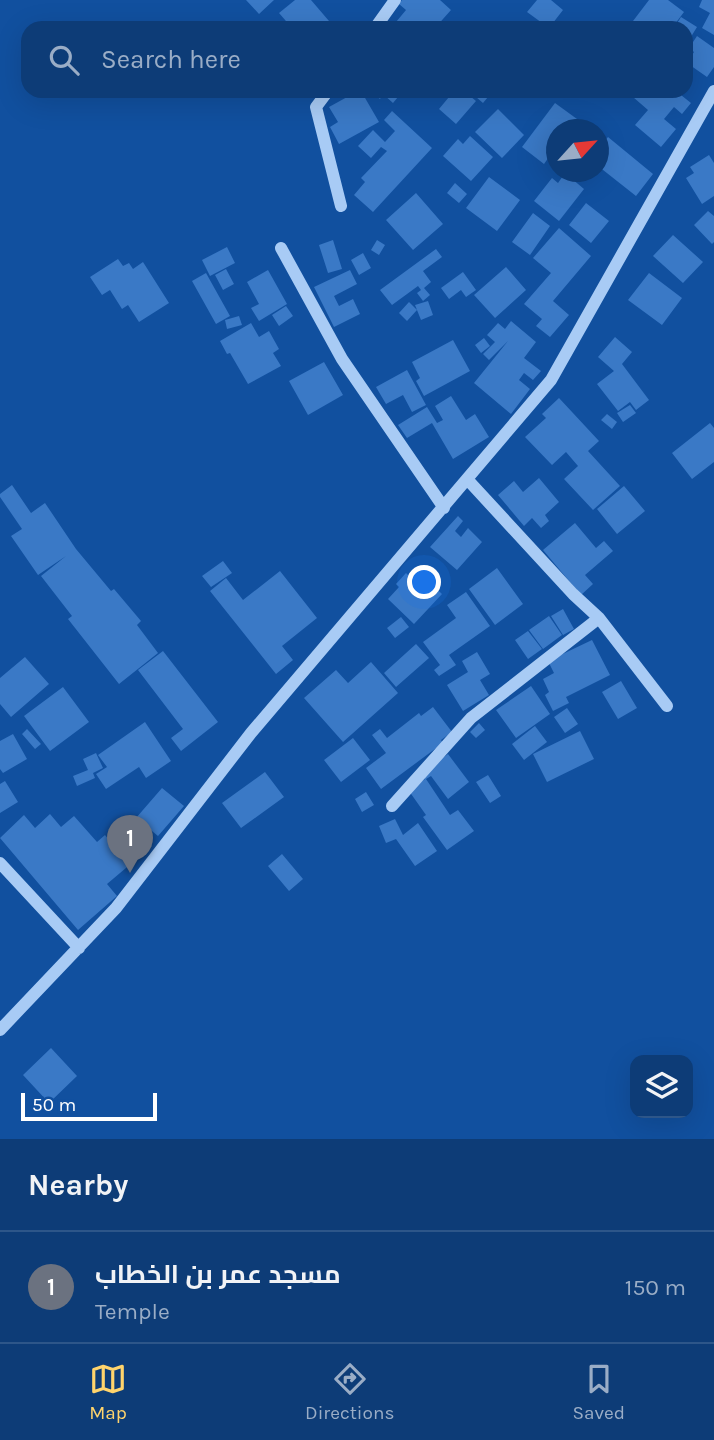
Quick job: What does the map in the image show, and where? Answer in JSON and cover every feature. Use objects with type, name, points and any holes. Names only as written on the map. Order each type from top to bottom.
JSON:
[{"type":"street","points":[[380,21],[395,0]]},
{"type":"street","points":[[0,1030],[116,908],[251,733],[551,380],[714,91]]},
{"type":"street","points":[[323,98],[316,107],[341,206]]},
{"type":"street","points":[[281,248],[342,359],[444,508]]},
{"type":"street","points":[[467,479],[573,594],[599,618],[667,706]]},
{"type":"street","points":[[392,806],[471,718],[599,618]]},
{"type":"street","points":[[0,863],[79,947]]},
{"type":"building","points":[[246,0],[274,0],[259,14]]},
{"type":"building","points":[[295,0],[311,0],[329,21],[286,21],[279,13]]},
{"type":"building","points":[[402,0],[440,0],[451,10],[441,21],[397,21],[406,10],[399,4]]},
{"type":"building","points":[[537,0],[551,0],[563,10],[554,21],[539,21],[527,12]]},
{"type":"building","points":[[649,0],[668,0],[684,12],[677,21],[633,21]]},
{"type":"building","points":[[702,0],[714,0],[714,35],[702,28],[710,13],[699,7]]},
{"type":"building","points":[[697,36],[714,48],[714,67],[707,77],[693,67],[693,42]]},
{"type":"building","points":[[345,98],[365,98],[379,122],[339,144],[330,127],[338,122],[329,107]]},
{"type":"building","points":[[448,98],[472,98],[476,101],[456,124],[439,109]]},
{"type":"building","points":[[634,98],[685,98],[691,103],[682,114],[674,107],[664,119],[676,129],[661,147],[635,125],[648,110]]},
{"type":"building","points":[[555,103],[577,119],[546,119],[544,164],[522,147]]},
{"type":"building","points":[[498,109],[524,135],[502,158],[475,132]]},
{"type":"building","points":[[392,111],[432,148],[373,212],[354,195],[365,182],[361,178],[387,151],[381,147],[371,158],[358,146],[373,130],[385,142],[395,131],[384,120]]},
{"type":"building","points":[[470,136],[493,157],[471,181],[443,156],[458,139],[463,144]]},
{"type":"building","points":[[609,138],[653,174],[636,196],[609,175]]},
{"type":"building","points":[[709,155],[714,163],[714,196],[702,204],[686,178],[694,173],[690,167]]},
{"type":"building","points":[[489,177],[520,200],[497,231],[466,208]]},
{"type":"building","points":[[549,182],[576,182],[584,189],[559,221],[534,201]]},
{"type":"building","points":[[455,183],[467,194],[459,203],[447,193]]},
{"type":"building","points":[[416,193],[443,224],[413,250],[386,220]]},
{"type":"building","points":[[586,203],[609,221],[591,243],[569,225]]},
{"type":"building","points":[[708,211],[714,216],[712,244],[694,225]]},
{"type":"building","points":[[533,213],[550,226],[530,255],[512,242]]},
{"type":"building","points":[[559,228],[591,256],[553,301],[569,315],[550,337],[536,326],[542,319],[524,304],[551,273],[533,258]]},
{"type":"building","points":[[673,235],[703,262],[683,283],[653,256]]},
{"type":"building","points":[[333,240],[342,269],[328,273],[319,245]]},
{"type":"building","points":[[377,240],[385,245],[379,255],[371,250]]},
{"type":"building","points":[[227,247],[235,263],[210,276],[202,260]]},
{"type":"building","points":[[436,249],[442,257],[423,271],[431,282],[424,288],[430,295],[423,301],[417,293],[421,290],[418,286],[392,305],[380,290]]},
{"type":"building","points":[[363,253],[371,268],[359,275],[351,260]]},
{"type":"building","points":[[118,259],[123,266],[129,263],[133,269],[143,262],[169,303],[139,322],[128,305],[122,309],[110,290],[102,295],[90,277]]},
{"type":"building","points":[[506,267],[526,290],[495,318],[474,295]]},
{"type":"building","points":[[226,269],[234,284],[223,290],[215,275]]},
{"type":"building","points":[[268,270],[287,304],[259,321],[251,308],[259,304],[247,282]]},
{"type":"building","points":[[350,270],[357,284],[334,296],[339,306],[353,299],[360,314],[334,327],[314,287]]},
{"type":"building","points":[[463,272],[476,290],[466,297],[461,290],[449,299],[441,288]]},
{"type":"building","points":[[206,273],[230,316],[216,324],[192,281]]},
{"type":"building","points":[[649,273],[682,298],[662,325],[628,300]]},
{"type":"building","points":[[428,301],[433,315],[421,320],[415,305]]},
{"type":"building","points":[[409,302],[417,310],[407,321],[399,313]]},
{"type":"building","points":[[286,306],[293,316],[279,326],[272,315]]},
{"type":"building","points":[[239,316],[242,325],[227,329],[225,320]]},
{"type":"building","points":[[511,321],[536,342],[524,358],[541,371],[533,380],[524,373],[519,380],[530,389],[511,414],[474,383],[508,341],[489,360],[483,354],[495,342],[487,335],[498,323],[505,329]]},
{"type":"building","points":[[251,323],[259,337],[269,331],[279,349],[273,353],[281,366],[248,384],[220,341]]},
{"type":"building","points":[[615,337],[632,352],[622,364],[649,400],[636,410],[630,402],[618,411],[597,384],[614,371],[598,357]]},
{"type":"building","points":[[484,338],[490,346],[481,353],[475,345]]},
{"type":"building","points":[[453,340],[470,371],[424,396],[416,381],[420,378],[412,362]]},
{"type":"building","points":[[324,362],[343,395],[308,415],[289,381]]},
{"type":"building","points":[[407,370],[426,405],[412,412],[403,395],[386,404],[376,387]]},
{"type":"building","points":[[451,396],[466,420],[475,414],[489,437],[453,459],[432,423],[407,438],[398,425],[427,407],[437,423],[443,420],[435,406]]},
{"type":"building","points":[[559,398],[599,441],[588,451],[620,486],[593,510],[564,479],[578,466],[566,452],[552,465],[525,437],[546,418],[542,414]]},
{"type":"building","points":[[630,405],[636,413],[623,422],[617,413]]},
{"type":"building","points":[[607,414],[617,422],[612,429],[601,420]]},
{"type":"building","points":[[710,423],[714,428],[714,462],[692,479],[672,453]]},
{"type":"building","points":[[539,478],[559,502],[545,515],[549,521],[541,528],[532,518],[524,526],[498,495],[514,481],[523,492]]},
{"type":"building","points":[[12,485],[31,513],[45,503],[76,549],[111,591],[114,589],[141,621],[137,625],[158,653],[119,684],[68,619],[72,616],[41,576],[66,556],[38,575],[11,536],[22,529],[0,494]]},
{"type":"building","points":[[624,486],[645,511],[617,534],[597,509]]},
{"type":"building","points":[[458,516],[463,521],[455,531],[461,537],[468,528],[482,542],[457,570],[430,547]]},
{"type":"building","points":[[575,523],[596,548],[604,541],[613,551],[585,575],[593,584],[581,595],[543,550]]},
{"type":"building","points":[[223,561],[232,573],[211,587],[202,576]]},
{"type":"building","points":[[497,568],[523,604],[495,625],[469,589]]},
{"type":"building","points":[[280,571],[317,618],[282,646],[293,660],[276,674],[210,591],[226,578],[243,600]]},
{"type":"building","points":[[406,573],[415,582],[422,575],[442,594],[414,624],[388,599],[399,587],[396,584]]},
{"type":"building","points":[[466,592],[490,626],[449,655],[456,665],[439,676],[434,670],[440,665],[423,642],[456,618],[447,605]]},
{"type":"building","points":[[563,609],[574,629],[563,635],[551,616]]},
{"type":"building","points":[[549,616],[562,635],[543,649],[529,630]]},
{"type":"building","points":[[401,617],[409,627],[395,638],[387,628]]},
{"type":"building","points":[[528,631],[542,649],[528,659],[515,640]]},
{"type":"building","points":[[592,640],[610,675],[566,697],[569,703],[553,711],[545,695],[549,692],[543,679],[554,673],[548,661]]},
{"type":"building","points":[[416,644],[429,658],[396,687],[384,673]]},
{"type":"building","points":[[163,651],[218,722],[181,751],[171,738],[183,729],[138,670]]},
{"type":"building","points":[[477,652],[490,674],[480,680],[489,695],[463,711],[447,685],[468,672],[462,661]]},
{"type":"building","points":[[25,657],[49,684],[11,717],[0,704],[0,678]]},
{"type":"building","points":[[371,662],[398,693],[343,742],[304,698],[336,670],[348,683]]},
{"type":"building","points":[[621,681],[637,708],[618,719],[602,692]]},
{"type":"building","points":[[531,686],[550,714],[516,738],[496,710]]},
{"type":"building","points":[[63,687],[89,722],[50,751],[24,716]]},
{"type":"building","points":[[433,707],[452,732],[441,740],[443,743],[381,789],[366,768],[386,753],[372,735],[380,729],[387,738],[419,713],[421,716]]},
{"type":"building","points":[[567,708],[578,724],[565,733],[554,717]]},
{"type":"building","points":[[145,722],[171,761],[146,778],[139,767],[106,789],[96,774],[107,767],[98,755]]},
{"type":"building","points":[[479,723],[485,730],[476,738],[470,732]]},
{"type":"building","points":[[535,726],[547,742],[524,760],[512,744]]},
{"type":"building","points":[[27,729],[41,744],[35,749],[22,734]]},
{"type":"building","points":[[580,731],[594,759],[547,782],[533,754]]},
{"type":"building","points":[[13,734],[27,759],[3,773],[0,769],[0,741]]},
{"type":"building","points":[[353,738],[370,760],[341,782],[324,760]]},
{"type":"building","points":[[96,753],[103,768],[93,773],[95,778],[77,786],[73,776],[88,770],[83,759]]},
{"type":"building","points":[[448,754],[469,782],[448,799],[431,776],[426,779],[450,815],[458,810],[474,831],[447,850],[423,817],[426,815],[409,791],[425,779],[422,773]]},
{"type":"building","points":[[265,772],[284,797],[241,828],[222,803]]},
{"type":"building","points":[[488,775],[501,796],[490,803],[476,782]]},
{"type":"building","points":[[5,781],[18,802],[0,813],[0,784]]},
{"type":"building","points":[[162,788],[184,806],[158,836],[136,818]]},
{"type":"building","points":[[366,792],[374,805],[362,812],[355,799]]},
{"type":"building","points":[[50,814],[61,827],[74,816],[97,842],[105,835],[110,841],[118,834],[123,840],[136,828],[152,846],[107,884],[117,896],[78,930],[0,838],[24,815],[35,828]]},
{"type":"building","points":[[395,819],[403,835],[418,823],[437,851],[415,866],[396,839],[386,843],[379,826]]},
{"type":"building","points":[[282,854],[303,879],[289,891],[268,866]]},
{"type":"building","points":[[51,1048],[77,1076],[49,1103],[23,1075]]},
{"type":"place","name":"مسجد عمر بن الخطاب","points":[[130,873]]}]
